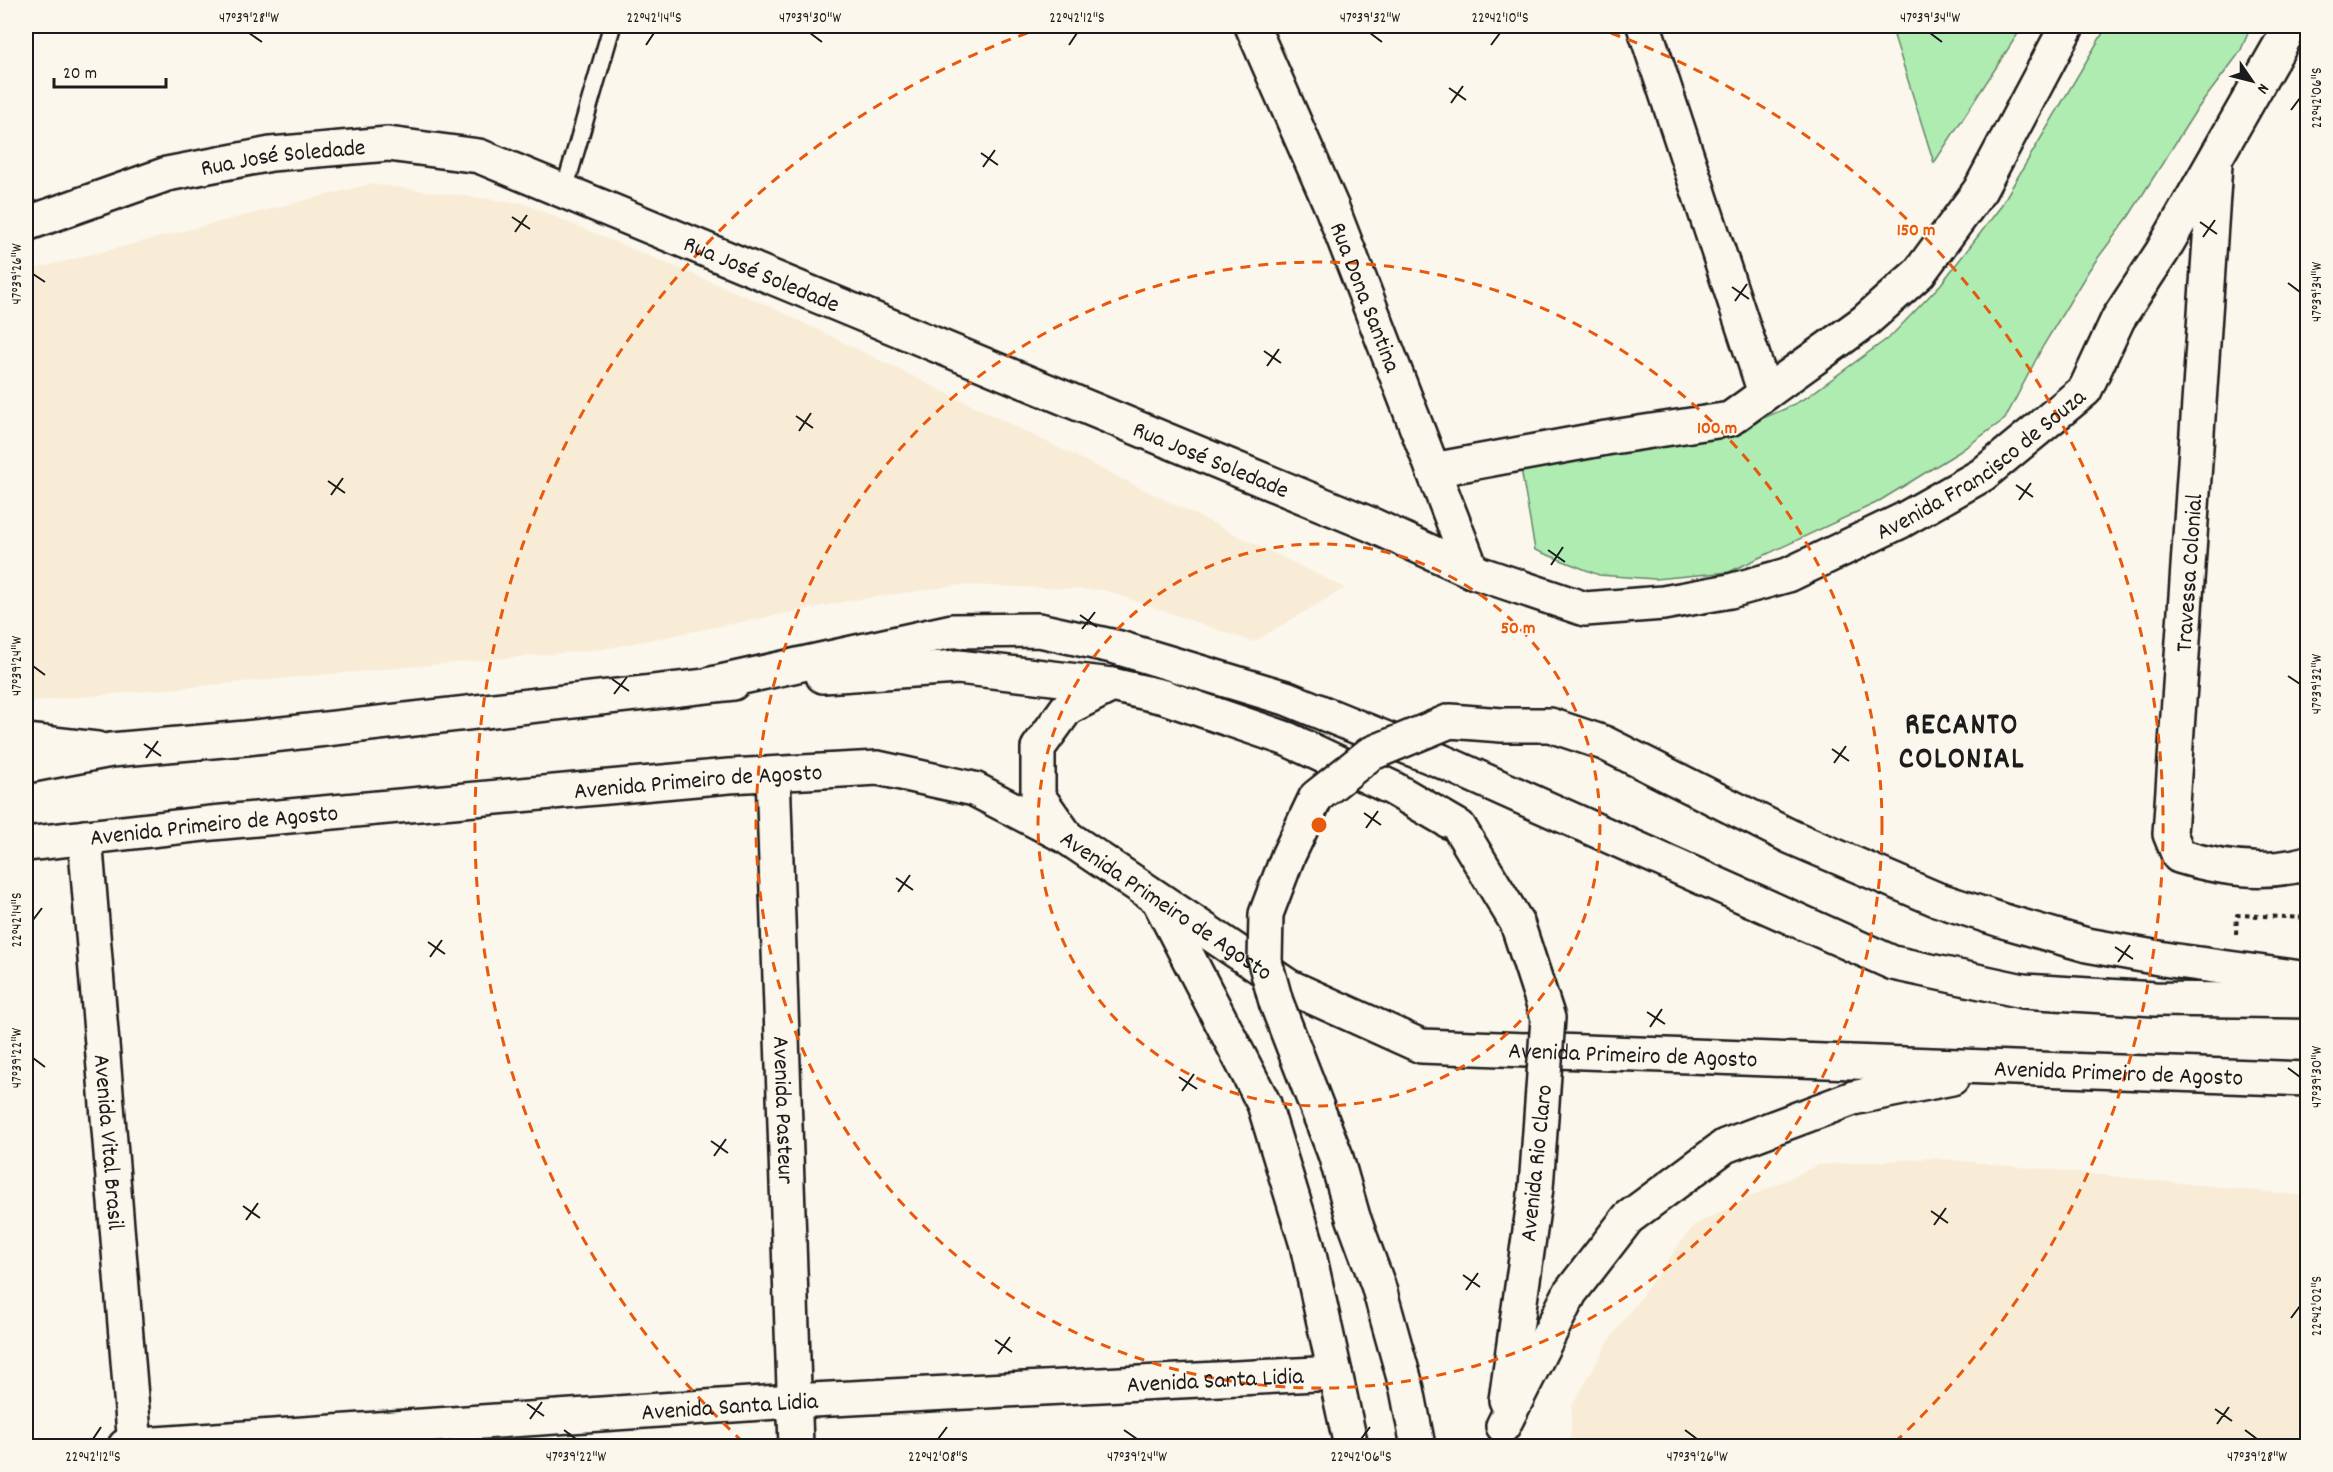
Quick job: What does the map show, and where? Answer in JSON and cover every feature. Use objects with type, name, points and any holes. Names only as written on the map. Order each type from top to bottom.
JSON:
[{"type":"main road","name":"Rua Dona Santina","points":[[1252,26],[1332,208],[1472,571]]},
{"type":"main road","points":[[1644,26],[1765,393]]},
{"type":"main road","points":[[1433,470],[1606,438],[1730,419],[1864,322],[1919,273],[1980,190],[2067,26]]},
{"type":"main road","name":"Avenida Francisco de Souza","points":[[1472,571],[1585,609],[1663,603],[1730,591],[1788,575],[1901,521],[1982,475],[2085,390],[2118,319],[2162,252],[2291,26]]},
{"type":"main road","name":"Rua José Soledade","points":[[26,224],[167,174],[271,154],[388,144],[479,156],[1361,521],[1472,571]]},
{"type":"main road","name":"Travessa Colonial","points":[[2216,157],[2170,834],[2179,856],[2207,865],[2246,870],[2290,868],[2307,863]]},
{"type":"main road","points":[[711,684],[952,631],[1039,630],[1116,647],[1286,698],[1441,761],[1893,963],[2023,991],[2155,999],[2307,1001]]},
{"type":"main road","points":[[26,766],[111,750],[246,738],[711,684],[958,667],[1112,685]]},
{"type":"main road","points":[[1065,836],[1038,796],[1038,748],[1067,708],[1112,685]]},
{"type":"main road","name":"Avenida Rio Claro","points":[[1112,685],[1164,696],[1287,740],[1392,788],[1460,826],[1517,923],[1548,1018],[1536,1188],[1504,1436]]},
{"type":"main road","points":[[1418,1446],[1407,1389],[1381,1297],[1353,1217],[1335,1154],[1276,1002],[1265,962],[1266,914],[1288,856],[1316,798],[1370,754],[1450,721],[1502,725],[1550,725],[1604,743],[1791,837],[1936,898],[2007,922],[2087,945],[2170,960],[2307,979]]},
{"type":"main road","points":[[26,741],[111,750]]},
{"type":"main road","name":"Avenida Primeiro de Agosto","points":[[26,844],[234,821],[773,774],[878,768],[974,789],[1065,836],[1288,986],[1421,1046],[2307,1079]]},
{"type":"main road","name":"Avenida Pasteur","points":[[773,774],[796,1446]]},
{"type":"main road","name":"Avenida Vital Brasil","points":[[85,837],[132,1446]]},
{"type":"main road","points":[[1157,897],[1264,1104],[1307,1245],[1351,1446]]},
{"type":"main road","points":[[1504,1436],[1570,1293],[1628,1218],[1725,1146],[1853,1098],[2007,1067]]},
{"type":"main road","name":"Avenida Santa Lidia","points":[[132,1446],[793,1401],[1335,1373]]},
{"type":"lane","points":[[564,191],[612,26]]},
{"type":"path","points":[[2236,936],[2237,915],[2307,918]]},
{"type":"shaded area","points":[[370,184],[522,203],[769,306],[1345,588],[1253,642],[1104,590],[959,585],[848,601],[604,649],[26,702],[26,271]]},
{"type":"shaded area","points":[[1933,1158],[2307,1196],[2307,1446],[1570,1446],[1572,1406],[1612,1336],[1693,1226],[1818,1165]]},
{"type":"green space","points":[[1891,26],[2023,26],[1934,163]]},
{"type":"green space","points":[[2107,26],[2251,26],[2240,52],[2195,112],[2129,216],[2089,270],[2043,346],[2005,419],[1959,452],[1876,503],[1729,572],[1655,579],[1599,575],[1535,550],[1520,463],[1735,430],[1807,397],[1891,336],[1941,284],[1999,209]]},
{"type":"district","name":"RECANTO COLONIAL","points":[[1962,740]]}]
